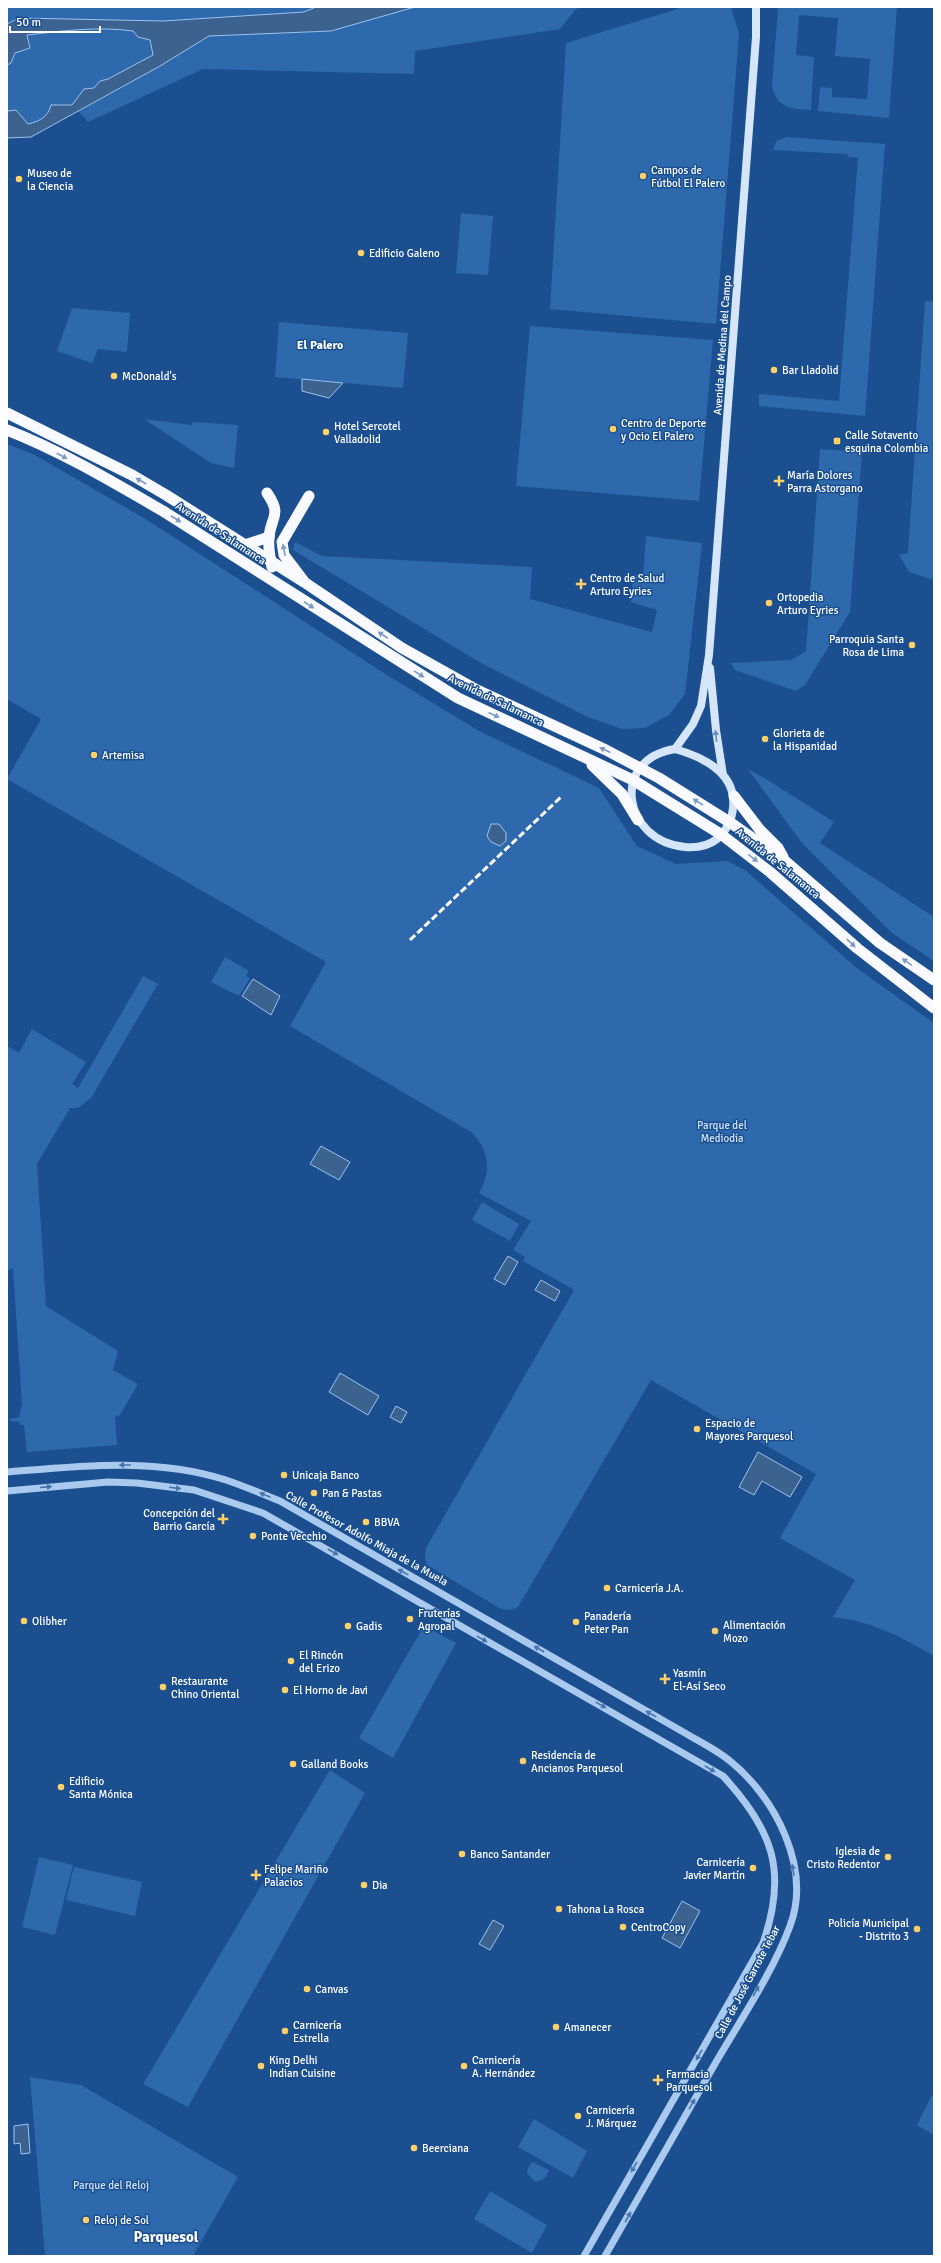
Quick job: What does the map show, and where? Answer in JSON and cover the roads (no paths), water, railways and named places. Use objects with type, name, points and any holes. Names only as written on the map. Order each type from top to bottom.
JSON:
[{"type":"highway","name":"Avenida de Salamanca","points":[[7,413],[132,475],[304,582],[402,648],[477,690],[640,768],[731,823],[785,861],[880,943],[934,980]]},
{"type":"highway","name":"Avenida de Salamanca","points":[[7,430],[28,438],[163,511],[458,698],[634,780],[722,835],[770,872],[857,948],[934,1008]]},
{"type":"highway","points":[[267,493],[274,502],[276,518],[269,537],[270,562],[276,584]]},
{"type":"highway","points":[[304,582],[284,555],[282,542],[309,496]]},
{"type":"highway","points":[[245,545],[269,537]]},
{"type":"highway","points":[[584,758],[622,794],[638,820]]},
{"type":"highway","points":[[734,796],[760,830],[778,848],[785,861]]},
{"type":"main road","name":"Avenida de Medina del Campo","points":[[675,749],[693,724],[701,706],[709,655],[756,37],[756,7]]},
{"type":"main road","name":"Avenida de Medina del Campo","points":[[756,37],[761,7]]},
{"type":"main road","name":"Avenida de Medina del Campo","points":[[709,655],[716,730],[723,774]]},
{"type":"main road","points":[[675,749],[708,762],[723,774],[734,796],[731,823],[722,835],[712,843],[695,848],[677,846],[658,840],[638,820],[633,805],[634,780],[640,768],[652,756],[662,751],[675,749]]},
{"type":"street","name":"Calle Profesor Adolfo Miaja de la Muela","points":[[7,1472],[92,1465],[138,1465],[189,1471],[225,1479],[280,1501],[686,1733]]},
{"type":"street","name":"Calle de José Garrote Tebar","points":[[7,1490],[108,1482],[137,1483],[194,1490],[262,1513],[723,1776],[751,1808],[763,1828],[774,1872],[773,1909],[763,1943],[584,2256]]},
{"type":"street","name":"Calle de José Garrote Tebar","points":[[605,2256],[778,1950],[791,1925],[796,1898],[794,1872],[790,1851],[779,1819],[768,1801],[743,1772],[729,1760],[686,1733]]},
{"type":"railway","points":[[410,940],[561,797]]},
{"type":"place","name":"Campos de Fútbol El Palero","points":[[643,176]]},
{"type":"place","name":"Museo de la Ciencia","points":[[19,179]]},
{"type":"place","name":"Edificio Galeno","points":[[361,253]]},
{"type":"place","name":"Bar Lladolid","points":[[774,370]]},
{"type":"place","name":"McDonald's","points":[[114,376]]},
{"type":"place","name":"Centro de Deporte y Ocio El Palero","points":[[613,429]]},
{"type":"place","name":"Hotel Sercotel Valladolid","points":[[326,432]]},
{"type":"place","name":"Calle Sotavento esquina Colombia","points":[[837,441]]},
{"type":"place","name":"María Dolores Parra Astorgano","points":[[779,481]]},
{"type":"place","name":"Centro de Salud Arturo Eyries","points":[[581,584]]},
{"type":"place","name":"Ortopedia Arturo Eyries","points":[[769,603]]},
{"type":"place","name":"Parroquia Santa Rosa de Lima","points":[[912,645]]},
{"type":"place","name":"Glorieta de la Hispanidad","points":[[765,739]]},
{"type":"place","name":"Artemisa","points":[[94,755]]},
{"type":"place","name":"Espacio de Mayores Parquesol","points":[[697,1429]]},
{"type":"place","name":"Unicaja Banco","points":[[284,1475]]},
{"type":"place","name":"Pan & Pastas","points":[[314,1493]]},
{"type":"place","name":"Concepción del Barrio García","points":[[223,1519]]},
{"type":"place","name":"BBVA","points":[[366,1522]]},
{"type":"place","name":"Ponte Vecchio","points":[[253,1536]]},
{"type":"place","name":"Carnicería J.A.","points":[[607,1588]]},
{"type":"place","name":"Fruterías Agropal","points":[[410,1619]]},
{"type":"place","name":"Olibher","points":[[24,1621]]},
{"type":"place","name":"Panadería Peter Pan","points":[[576,1622]]},
{"type":"place","name":"Gadis","points":[[348,1626]]},
{"type":"place","name":"Alimentación Mozo","points":[[715,1631]]},
{"type":"place","name":"El Rincón del Erizo","points":[[291,1661]]},
{"type":"place","name":"Yasmín El-Así Seco","points":[[665,1679]]},
{"type":"place","name":"Restaurante Chino Oriental","points":[[163,1687]]},
{"type":"place","name":"El Horno de Javi","points":[[285,1690]]},
{"type":"place","name":"Residencia de Ancianos Parquesol","points":[[523,1761]]},
{"type":"place","name":"Galland Books","points":[[293,1764]]},
{"type":"place","name":"Edificio Santa Mónica","points":[[61,1787]]},
{"type":"place","name":"Banco Santander","points":[[462,1854]]},
{"type":"place","name":"Iglesia de Cristo Redentor","points":[[888,1857]]},
{"type":"place","name":"Carnicería Javier Martín","points":[[753,1868]]},
{"type":"place","name":"Felipe Mariño Palacios","points":[[256,1875]]},
{"type":"place","name":"Dia","points":[[364,1885]]},
{"type":"place","name":"Tahona La Rosca","points":[[559,1909]]},
{"type":"place","name":"CentroCopy","points":[[623,1927]]},
{"type":"place","name":"Policía Municipal - Distrito 3","points":[[917,1929]]},
{"type":"place","name":"Canvas","points":[[307,1989]]},
{"type":"place","name":"Amanecer","points":[[556,2027]]},
{"type":"place","name":"Carnicería Estrella","points":[[285,2031]]},
{"type":"place","name":"King Delhi Indian Cuisine","points":[[261,2066]]},
{"type":"place","name":"Carnicería A. Hernández","points":[[464,2066]]},
{"type":"place","name":"Farmacia Parquesol","points":[[658,2080]]},
{"type":"place","name":"Carnicería J. Márquez","points":[[578,2116]]},
{"type":"place","name":"Beerciana","points":[[414,2148]]},
{"type":"place","name":"Reloj de Sol","points":[[86,2220]]},
{"type":"district","name":"El Palero","points":[[320,345]]},
{"type":"district","name":"Parquesol","points":[[166,2237]]},
{"type":"park label","name":"Parque del Mediodía","points":[[722,1131]]},
{"type":"park label","name":"Parque del Reloj","points":[[111,2185]]}]
